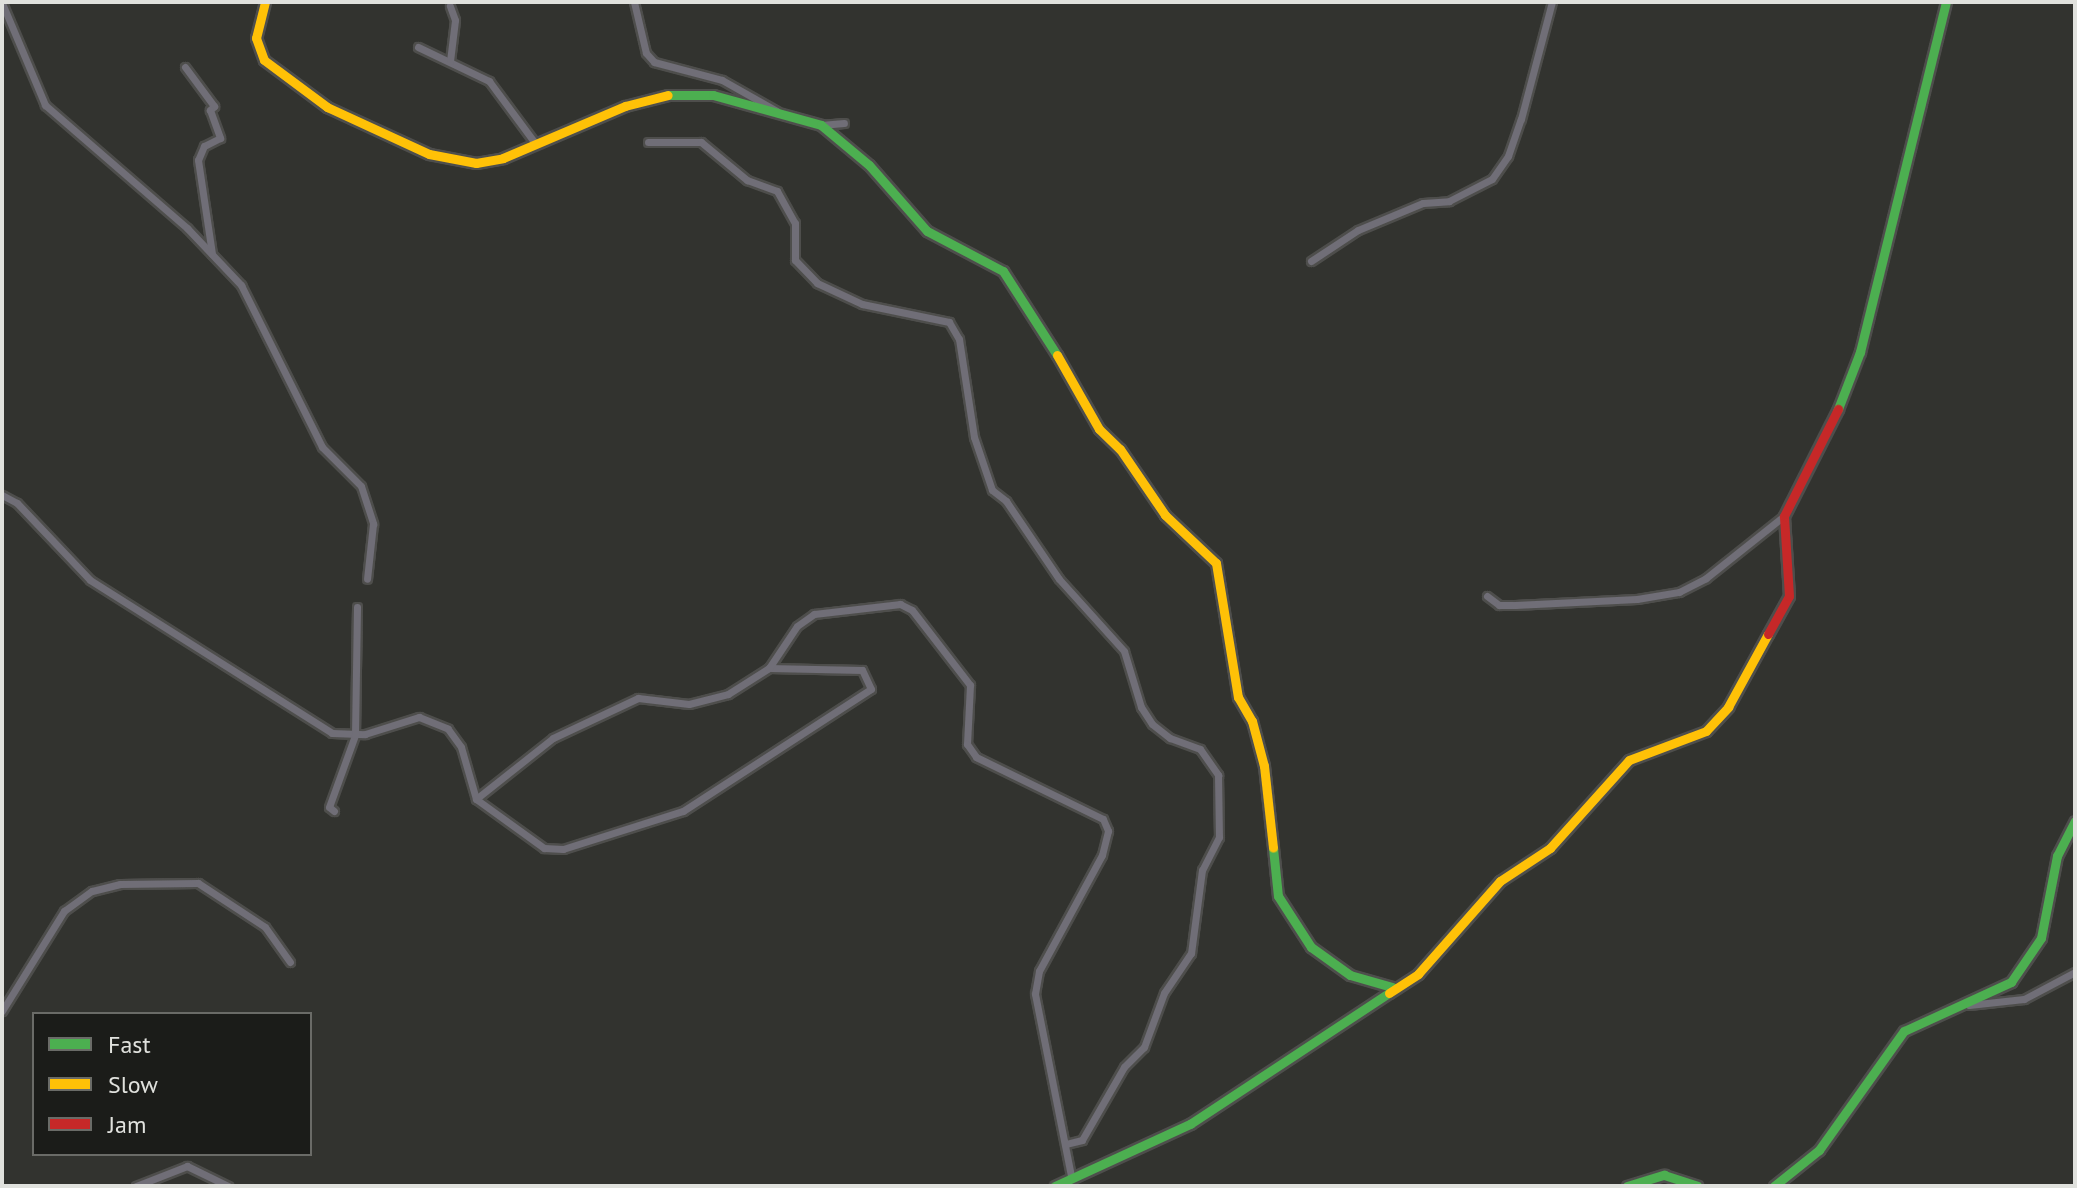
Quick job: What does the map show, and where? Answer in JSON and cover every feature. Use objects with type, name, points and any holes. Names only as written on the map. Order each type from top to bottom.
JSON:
[{"type":"street","points":[[265,2],[258,51],[290,83],[391,137],[456,162],[503,158],[625,106],[672,94],[713,95],[821,125],[844,123]]},
{"type":"street","points":[[634,2],[646,53],[654,62],[722,80],[779,112]]},
{"type":"street","points":[[1311,261],[1358,230],[1423,203],[1449,201],[1492,179],[1508,156],[1521,119],[1552,2]]},
{"type":"street","points":[[1487,596],[1499,605],[1515,605],[1637,599],[1679,592],[1706,578],[1784,516],[1842,402],[1860,352],[1946,2]]},
{"type":"street","points":[[2,3],[45,105],[212,254],[241,285],[322,447],[361,486],[373,524],[367,579]]},
{"type":"street","points":[[450,6],[455,20],[450,61]]},
{"type":"street","points":[[418,47],[489,81],[535,143]]},
{"type":"street","points":[[185,67],[214,106],[210,110],[220,138],[204,146],[198,160],[212,254]]},
{"type":"street","points":[[821,125],[869,165],[927,231],[1003,271],[1031,309],[1099,429],[1120,449],[1165,515],[1216,563],[1235,683],[1264,766],[1278,896],[1311,947],[1350,975],[1392,987]]},
{"type":"street","points":[[648,142],[701,142],[747,180],[777,191],[795,223],[795,260],[817,283],[862,304],[949,322],[959,339],[974,437],[992,490],[1010,506],[1059,579],[1124,651],[1141,707],[1152,724],[1170,738],[1200,749],[1218,775],[1219,837],[1202,870],[1191,953],[1164,993],[1144,1047],[1124,1067],[1082,1140],[1066,1144]]},
{"type":"street","points":[[2,495],[17,503],[90,580],[139,615],[332,733],[355,735],[428,718],[456,737],[476,799],[527,839],[544,848],[563,849],[683,811],[871,689],[862,670],[769,668]]},
{"type":"street","points":[[1055,1186],[1071,1176],[1190,1124],[1392,987],[1418,974],[1446,947],[1500,881],[1550,848],[1629,760],[1706,731],[1728,707],[1789,596],[1784,516]]},
{"type":"street","points":[[476,799],[553,738],[638,698],[653,697],[666,704],[709,701],[769,668],[797,626],[814,614],[900,604],[912,610],[970,685],[967,744],[976,757],[1103,819],[1107,843],[1039,971],[1035,994],[1071,1176]]},
{"type":"street","points":[[334,811],[329,807],[355,735],[357,607]]},
{"type":"street","points":[[1969,1005],[2003,989],[2041,938],[2057,856],[2075,821]]},
{"type":"street","points":[[2,1011],[64,911],[92,891],[120,884],[198,883],[265,927],[290,962]]},
{"type":"street","points":[[1774,1186],[1819,1150],[1904,1031],[1942,1011],[2024,999],[2075,972]]},
{"type":"street","points":[[186,1156],[187,1166]]},
{"type":"street","points":[[136,1186],[187,1166],[228,1186]]},
{"type":"street","points":[[1627,1186],[1664,1175],[1697,1186]]},
{"type":"traffic: fast","points":[[1838,409],[1860,352],[1946,2]]},
{"type":"traffic: fast","points":[[668,95],[713,95],[821,125],[869,165],[927,231],[1003,271],[1057,355]]},
{"type":"traffic: fast","points":[[1774,1186],[1819,1150],[1904,1031],[2011,982],[2041,938],[2057,856],[2075,821]]},
{"type":"traffic: fast","points":[[1273,848],[1278,896],[1311,947],[1350,975],[1392,987]]},
{"type":"traffic: fast","points":[[1055,1186],[1190,1124],[1389,993]]},
{"type":"traffic: fast","points":[[1627,1186],[1664,1175],[1697,1186]]},
{"type":"traffic: slow","points":[[265,2],[256,38],[264,60],[327,107],[429,154],[476,163],[503,158],[625,106],[668,95]]},
{"type":"traffic: slow","points":[[1057,355],[1099,429],[1120,449],[1165,515],[1216,563],[1238,697],[1252,721],[1264,766],[1273,848]]},
{"type":"traffic: slow","points":[[1389,993],[1418,974],[1500,881],[1550,848],[1629,760],[1706,731],[1728,707],[1768,634]]},
{"type":"traffic: jam","points":[[1768,634],[1789,596],[1784,516],[1838,409]]}]
